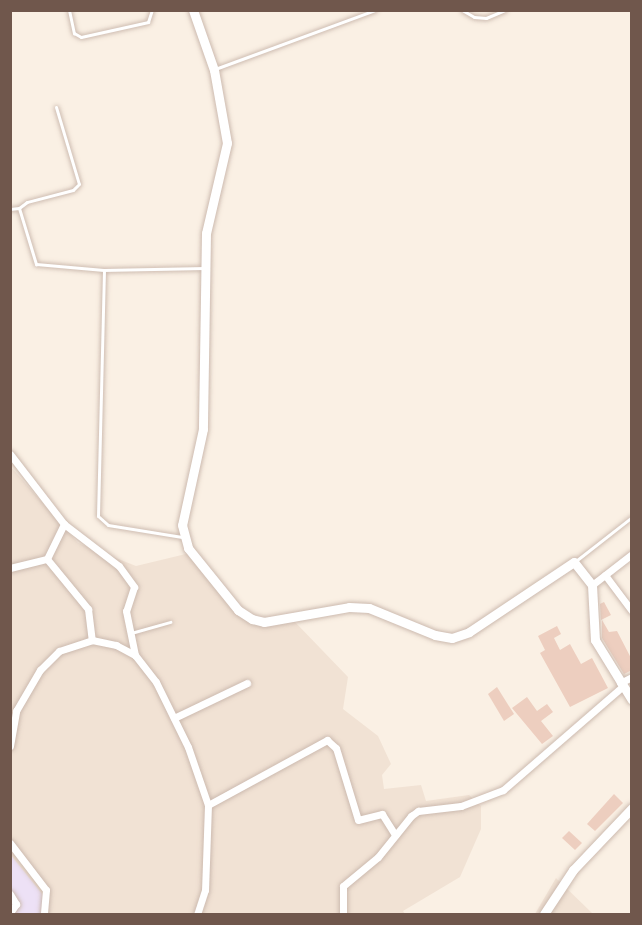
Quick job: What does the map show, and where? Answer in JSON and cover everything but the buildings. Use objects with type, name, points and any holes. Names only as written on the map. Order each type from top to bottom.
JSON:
[{"type":"street","points":[[193,10],[214,70],[227,143],[206,233],[203,429],[182,525],[183,538],[238,610],[252,619],[264,622],[349,607],[369,608],[435,635],[452,638],[469,632],[574,562],[592,585],[595,640],[621,686],[632,700]]},
{"type":"street","points":[[10,454],[64,524],[119,566],[134,587],[126,611],[135,655]]},
{"type":"street","points":[[47,559],[64,524]]},
{"type":"street","points":[[592,585],[632,554]]},
{"type":"street","points":[[10,568],[47,559]]},
{"type":"street","points":[[47,559],[88,609],[92,640]]},
{"type":"street","points":[[605,575],[632,611]]},
{"type":"street","points":[[10,746],[13,709],[40,670],[59,651],[92,640],[116,645],[135,655],[156,682],[174,718],[208,805],[206,890],[197,915]]},
{"type":"street","points":[[343,915],[343,886],[378,857],[418,811],[461,806],[503,790],[632,677]]},
{"type":"street","points":[[174,718],[248,683]]},
{"type":"street","points":[[208,805],[327,740],[336,748],[358,820],[382,814],[395,835]]},
{"type":"street","points":[[544,915],[573,870],[632,808]]},
{"type":"street","points":[[10,843],[46,890],[44,915]]},
{"type":"street","points":[[10,894],[16,904],[10,913]]},
{"type":"lane","points":[[69,10],[74,33],[81,37],[148,22],[152,10]]},
{"type":"lane","points":[[214,70],[375,10]]},
{"type":"lane","points":[[462,10],[474,17],[486,18],[505,10]]},
{"type":"lane","points":[[10,209],[73,190],[79,184],[56,107]]},
{"type":"lane","points":[[19,208],[36,264],[104,270],[206,268]]},
{"type":"lane","points":[[104,270],[98,516],[108,525],[159,531],[183,538]]},
{"type":"lane","points":[[574,562],[632,517]]},
{"type":"lane","points":[[130,633],[170,622]]},
{"type":"shaded area","points":[[10,466],[78,543],[136,566],[190,553],[220,595],[258,621],[295,622],[348,677],[343,709],[378,736],[391,764],[382,775],[384,789],[421,785],[426,801],[469,795],[481,806],[481,829],[460,877],[403,911],[405,914],[11,914]]},
{"type":"shaded area","points":[[10,854],[43,895],[41,914],[11,914]]},
{"type":"shaded area","points":[[556,878],[593,914],[535,914]]}]
